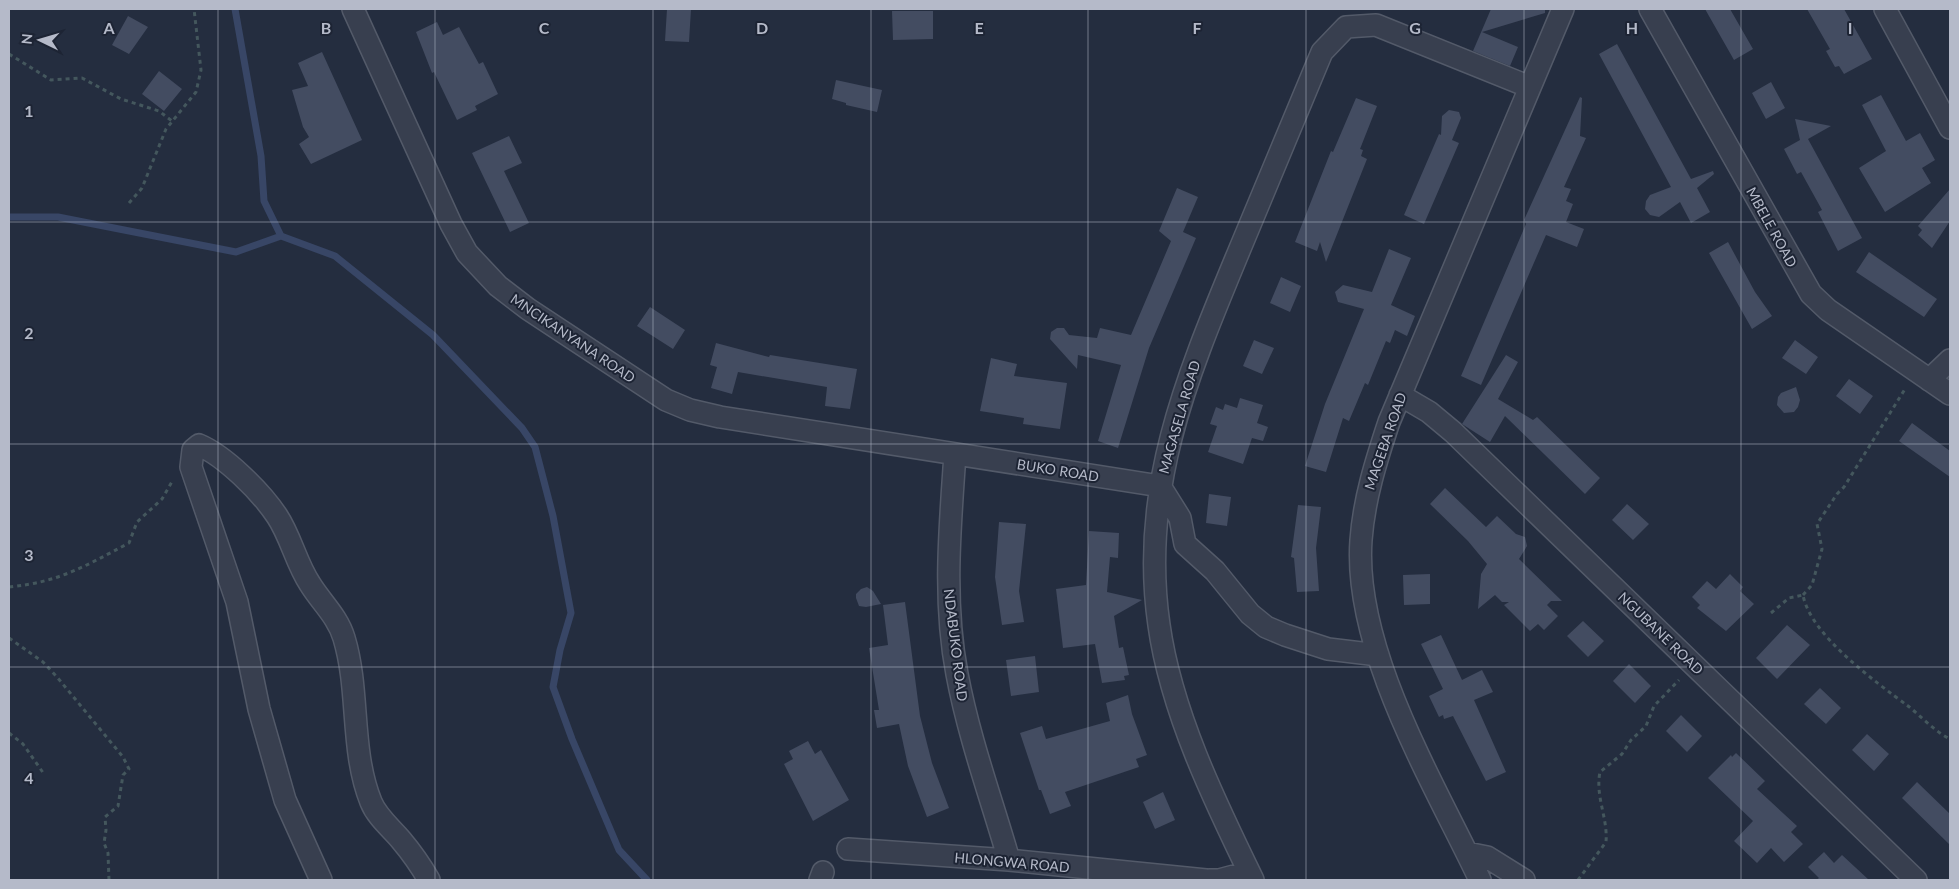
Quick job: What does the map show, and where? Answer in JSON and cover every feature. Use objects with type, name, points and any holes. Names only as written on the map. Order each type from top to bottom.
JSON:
[{"type":"street","name":"MNCIKANYANA ROAD","points":[[353,9],[451,224],[467,253],[498,286],[528,309],[666,400],[690,410],[720,417],[955,454]]},
{"type":"street","points":[[1346,27],[1358,9]]},
{"type":"street","name":"MAGEBA ROAD","points":[[1480,880],[1395,704],[1378,655],[1363,589],[1361,542],[1372,470],[1400,394],[1563,9]]},
{"type":"street","name":"MBELE ROAD","points":[[1650,9],[1811,294],[1828,310],[1950,394]]},
{"type":"street","points":[[1885,9],[1950,128]]},
{"type":"street","points":[[1346,27],[1376,25],[1530,87]]},
{"type":"street","name":"MAGASELA ROAD","points":[[1251,876],[1224,819],[1181,711],[1163,645],[1156,596],[1155,545],[1160,486],[1178,410],[1197,352],[1322,52],[1346,27]]},
{"type":"street","points":[[1923,375],[1950,360]]},
{"type":"street","name":"NGUBANE ROAD","points":[[1400,394],[1429,412],[1453,432],[1916,880]]},
{"type":"street","points":[[321,880],[285,800],[259,709],[237,602],[191,467],[192,450],[199,445],[214,452],[258,494],[277,516],[309,584],[334,617],[344,638],[353,684],[361,760],[372,804],[384,822],[414,856],[429,880]]},
{"type":"street","name":"BUKO ROAD","points":[[955,454],[1160,486]]},
{"type":"street","name":"NDABUKO ROAD","points":[[955,454],[948,580],[956,672],[968,730],[1008,860]]},
{"type":"street","points":[[1160,486],[1180,518],[1187,548],[1215,571],[1250,614],[1266,627],[1285,636],[1328,649],[1378,655]]},
{"type":"street","name":"HLONGWA ROAD","points":[[848,849],[1008,860],[1207,880],[1251,876]]},
{"type":"street","points":[[1467,853],[1487,857],[1524,880]]},
{"type":"path","points":[[129,203],[142,188],[166,129],[196,92],[201,70],[194,9]]},
{"type":"path","points":[[9,54],[51,80],[82,78],[121,99],[159,111],[172,121]]},
{"type":"path","points":[[1771,613],[1789,598],[1803,596],[1812,585],[1822,549],[1817,524],[1837,494],[1847,483],[1859,460],[1923,375]]},
{"type":"path","points":[[9,587],[37,584],[58,579],[129,542],[137,522],[162,499],[179,468],[191,467]]},
{"type":"path","points":[[1803,596],[1805,604],[1834,644],[1893,696],[1950,739]]},
{"type":"path","points":[[9,638],[43,662],[57,677],[123,757],[129,769],[123,775],[118,806],[105,817],[104,843],[108,854],[109,880]]},
{"type":"path","points":[[1578,880],[1606,842],[1599,799],[1600,772],[1622,754],[1631,740],[1646,726],[1654,706],[1693,664]]},
{"type":"path","points":[[9,733],[23,744],[44,774]]},
{"type":"building","points":[[667,9],[691,9],[689,42],[665,41]]},
{"type":"building","points":[[1491,9],[1545,9],[1545,13],[1482,32],[1518,47],[1510,66],[1473,51]]},
{"type":"building","points":[[1705,9],[1730,9],[1753,49],[1734,60]]},
{"type":"building","points":[[1807,9],[1844,9],[1872,59],[1844,74],[1839,66],[1835,67],[1826,51],[1830,49]]},
{"type":"building","points":[[892,11],[933,11],[933,39],[893,40]]},
{"type":"building","points":[[128,16],[148,27],[129,54],[112,45]]},
{"type":"building","points":[[437,22],[443,35],[459,27],[479,64],[483,62],[498,94],[475,106],[477,110],[457,120],[434,72],[432,73],[416,32]]},
{"type":"building","points":[[1617,44],[1691,179],[1713,171],[1714,174],[1697,188],[1710,212],[1691,223],[1680,202],[1659,217],[1650,215],[1645,209],[1646,201],[1650,195],[1671,187],[1599,54]]},
{"type":"building","points":[[322,52],[362,140],[311,164],[299,144],[309,137],[303,127],[292,90],[308,86],[298,63]]},
{"type":"building","points":[[159,71],[182,89],[164,111],[142,94]]},
{"type":"building","points":[[836,80],[882,90],[877,112],[846,105],[846,103],[832,99]]},
{"type":"building","points":[[1771,82],[1785,108],[1766,119],[1752,93]]},
{"type":"building","points":[[1881,95],[1906,141],[1920,133],[1935,160],[1922,168],[1931,183],[1885,212],[1859,168],[1886,151],[1862,105]]},
{"type":"building","points":[[1580,97],[1582,98],[1580,136],[1586,138],[1564,187],[1571,189],[1566,201],[1573,204],[1566,222],[1584,229],[1577,247],[1546,235],[1481,385],[1461,376],[1526,224],[1524,220]]},
{"type":"building","points":[[1356,98],[1377,106],[1360,149],[1363,150],[1361,156],[1367,159],[1326,262],[1320,242],[1317,251],[1295,242],[1331,151],[1333,152]]},
{"type":"building","points":[[1449,110],[1459,112],[1461,118],[1452,140],[1459,143],[1424,224],[1404,215],[1439,134],[1441,135],[1442,116]]},
{"type":"building","points":[[1795,119],[1831,126],[1808,139],[1862,238],[1838,251],[1818,212],[1822,210],[1801,172],[1797,174],[1784,149],[1800,140]]},
{"type":"building","points":[[509,136],[522,163],[504,171],[529,223],[510,232],[472,153]]},
{"type":"building","points":[[1177,188],[1198,197],[1183,232],[1196,238],[1149,348],[1118,448],[1098,441],[1121,365],[1078,355],[1077,369],[1050,339],[1051,332],[1057,328],[1064,328],[1069,335],[1097,338],[1100,328],[1131,335],[1171,241],[1159,231]]},
{"type":"building","points":[[1950,189],[1950,221],[1932,248],[1918,235],[1922,230],[1918,226]]},
{"type":"building","points":[[1728,242],[1755,292],[1772,316],[1752,329],[1709,253]]},
{"type":"building","points":[[1389,249],[1411,258],[1391,305],[1415,316],[1407,336],[1395,330],[1390,343],[1386,341],[1368,385],[1365,383],[1349,421],[1343,418],[1326,472],[1305,466],[1325,404],[1364,309],[1338,302],[1335,292],[1343,285],[1372,292]]},
{"type":"building","points":[[1869,252],[1937,299],[1924,317],[1856,272]]},
{"type":"building","points":[[1281,277],[1301,286],[1290,312],[1270,303]]},
{"type":"building","points":[[650,307],[685,330],[673,349],[637,326]]},
{"type":"building","points":[[1254,340],[1274,348],[1262,374],[1243,366]]},
{"type":"building","points":[[1795,340],[1818,357],[1806,374],[1782,358]]},
{"type":"building","points":[[716,343],[769,357],[770,355],[857,369],[850,409],[825,406],[827,387],[738,372],[732,394],[711,388],[717,367],[710,365]]},
{"type":"building","points":[[1506,355],[1518,362],[1498,399],[1533,420],[1537,417],[1600,478],[1585,494],[1505,416],[1490,442],[1462,424]]},
{"type":"building","points":[[991,358],[1017,364],[1014,376],[1067,383],[1060,429],[1023,424],[1024,418],[980,411]]},
{"type":"building","points":[[1849,379],[1873,396],[1860,414],[1836,396]]},
{"type":"building","points":[[1796,387],[1800,400],[1798,407],[1794,412],[1784,413],[1777,405],[1778,397],[1781,393]]},
{"type":"building","points":[[1240,398],[1263,405],[1257,423],[1268,427],[1263,441],[1252,438],[1243,464],[1208,452],[1217,426],[1210,424],[1216,407],[1223,410],[1225,404],[1237,408]]},
{"type":"building","points":[[1912,423],[1950,451],[1950,477],[1899,441]]},
{"type":"building","points":[[1445,488],[1486,527],[1497,516],[1516,534],[1525,537],[1527,546],[1519,559],[1562,601],[1551,601],[1547,605],[1558,616],[1544,630],[1538,624],[1530,631],[1504,605],[1509,602],[1502,602],[1495,595],[1478,609],[1481,574],[1487,564],[1468,541],[1430,504]]},
{"type":"building","points":[[1209,494],[1231,497],[1227,526],[1206,523]]},
{"type":"building","points":[[1627,504],[1649,524],[1633,540],[1612,520]]},
{"type":"building","points":[[1298,505],[1321,507],[1316,548],[1319,591],[1297,592],[1294,558],[1291,557]]},
{"type":"building","points":[[999,522],[1026,524],[1019,591],[1024,622],[1002,625],[995,577]]},
{"type":"building","points":[[1089,531],[1119,533],[1118,558],[1110,557],[1107,592],[1142,600],[1114,616],[1119,648],[1123,647],[1129,675],[1124,676],[1125,680],[1102,683],[1095,644],[1063,648],[1056,589],[1086,585]]},
{"type":"building","points":[[1430,574],[1430,604],[1404,605],[1403,575]]},
{"type":"building","points":[[1730,574],[1743,587],[1740,591],[1754,604],[1726,631],[1697,608],[1700,605],[1692,597],[1707,581],[1716,589]]},
{"type":"building","points":[[867,587],[873,591],[881,604],[866,607],[859,606],[856,594],[861,589]]},
{"type":"building","points":[[905,602],[920,716],[932,763],[949,808],[927,817],[908,766],[899,724],[877,728],[874,710],[879,710],[869,648],[888,645],[883,605]]},
{"type":"building","points":[[1583,621],[1604,641],[1588,657],[1567,636]]},
{"type":"building","points":[[1787,625],[1810,645],[1777,679],[1756,658]]},
{"type":"building","points":[[1441,635],[1462,680],[1482,670],[1493,692],[1474,700],[1506,772],[1486,781],[1453,716],[1444,719],[1443,715],[1439,717],[1429,696],[1443,689],[1421,644]]},
{"type":"building","points":[[1035,656],[1039,692],[1011,696],[1006,660]]},
{"type":"building","points":[[1629,664],[1651,686],[1635,703],[1613,681]]},
{"type":"building","points":[[1820,688],[1841,708],[1826,724],[1804,704]]},
{"type":"building","points":[[1128,695],[1132,714],[1147,755],[1136,759],[1139,767],[1065,792],[1071,806],[1050,814],[1041,790],[1039,790],[1020,733],[1042,726],[1046,739],[1110,721],[1106,703]]},
{"type":"building","points":[[1681,715],[1702,736],[1687,752],[1666,731]]},
{"type":"building","points":[[1867,734],[1889,754],[1874,771],[1852,750]]},
{"type":"building","points":[[808,741],[815,754],[821,750],[849,800],[813,821],[784,764],[793,759],[789,751]]},
{"type":"building","points":[[1736,753],[1765,781],[1757,789],[1797,826],[1791,832],[1803,844],[1784,862],[1771,848],[1757,863],[1734,841],[1753,821],[1708,778],[1731,755],[1732,757]]},
{"type":"building","points":[[1917,782],[1950,814],[1950,845],[1902,798]]},
{"type":"building","points":[[1163,792],[1175,820],[1155,829],[1143,802]]},
{"type":"building","points":[[1824,852],[1834,863],[1842,855],[1869,880],[1816,880],[1819,878],[1808,867]]},
{"type":"waterway","points":[[235,9],[261,156],[264,201],[281,236],[335,256],[433,335],[522,428],[535,447],[553,516],[571,613],[560,650],[553,687],[572,739],[619,850],[647,880]]},
{"type":"waterway","points":[[9,217],[58,217],[236,252],[281,236]]}]
